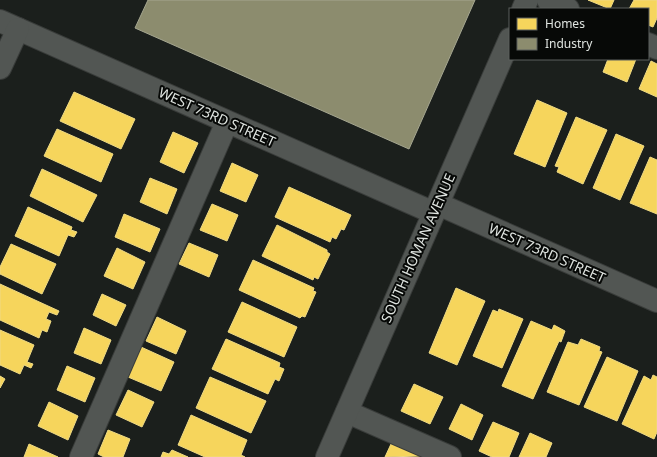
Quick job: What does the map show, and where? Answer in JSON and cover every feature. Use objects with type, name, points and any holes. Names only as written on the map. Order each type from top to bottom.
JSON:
[{"type":"street","points":[[548,0],[566,8]]},
{"type":"street","points":[[0,68],[9,25]]},
{"type":"street","name":"WEST 73RD STREET","points":[[9,25],[228,122],[657,301]]},
{"type":"street","name":"SOUTH HOMAN AVENUE","points":[[327,457],[509,41]]},
{"type":"street","points":[[81,457],[228,122]]},
{"type":"street","points":[[347,412],[450,457]]},
{"type":"building: Homes","points":[[588,0],[614,0],[610,8]]},
{"type":"building: Homes","points":[[634,0],[657,0],[657,18],[653,27],[649,25],[649,8],[630,8]]},
{"type":"building: Homes","points":[[608,60],[636,60],[627,82],[603,72]]},
{"type":"building: Homes","points":[[651,61],[657,64],[657,97],[639,89]]},
{"type":"building: Homes","points":[[74,92],[135,119],[121,149],[60,121]]},
{"type":"building: Homes","points":[[537,100],[567,113],[545,167],[514,154]]},
{"type":"building: Homes","points":[[576,117],[607,130],[583,184],[557,172],[559,167],[555,166]]},
{"type":"building: Homes","points":[[57,129],[113,154],[101,182],[44,156]]},
{"type":"building: Homes","points":[[173,132],[198,143],[184,173],[160,162]]},
{"type":"building: Homes","points":[[616,134],[644,146],[620,200],[593,188]]},
{"type":"building: Homes","points":[[650,157],[657,160],[657,214],[630,203]]},
{"type":"building: Homes","points":[[232,163],[258,175],[246,202],[220,191]]},
{"type":"building: Homes","points":[[42,169],[97,195],[83,222],[30,196]]},
{"type":"building: Homes","points":[[150,178],[177,189],[167,214],[140,202]]},
{"type":"building: Homes","points":[[289,187],[351,215],[344,230],[341,229],[336,239],[332,237],[330,242],[275,217]]},
{"type":"building: Homes","points":[[212,204],[238,215],[227,241],[200,230]]},
{"type":"building: Homes","points":[[28,207],[72,227],[71,230],[77,232],[74,237],[68,235],[59,256],[15,236]]},
{"type":"building: Homes","points":[[124,214],[160,229],[150,252],[115,237]]},
{"type":"building: Homes","points":[[277,225],[327,250],[330,254],[318,279],[314,277],[313,280],[262,256]]},
{"type":"building: Homes","points":[[189,243],[218,255],[209,277],[179,264]]},
{"type":"building: Homes","points":[[11,244],[56,264],[42,294],[0,274],[0,267]]},
{"type":"building: Homes","points":[[117,248],[145,262],[133,289],[104,276]]},
{"type":"building: Homes","points":[[253,260],[314,288],[313,291],[316,292],[305,317],[302,316],[300,318],[239,290]]},
{"type":"building: Homes","points":[[0,284],[59,311],[57,315],[49,312],[46,319],[51,321],[47,332],[42,330],[39,338],[0,320]]},
{"type":"building: Homes","points":[[456,288],[485,301],[457,365],[429,353]]},
{"type":"building: Homes","points":[[102,294],[126,305],[116,326],[93,315]]},
{"type":"building: Homes","points":[[242,302],[297,327],[284,357],[228,332]]},
{"type":"building: Homes","points":[[499,309],[523,319],[502,368],[473,356],[493,310],[498,312]]},
{"type":"building: Homes","points":[[157,317],[186,331],[176,354],[146,341]]},
{"type":"building: Homes","points":[[531,321],[552,330],[554,325],[565,331],[533,399],[502,386]]},
{"type":"building: Homes","points":[[84,328],[111,340],[101,364],[74,353]]},
{"type":"building: Homes","points":[[0,330],[34,345],[27,362],[33,364],[31,368],[24,365],[20,374],[0,365]]},
{"type":"building: Homes","points":[[226,339],[280,363],[279,367],[284,369],[279,381],[275,379],[268,394],[212,369]]},
{"type":"building: Homes","points":[[581,339],[600,347],[599,351],[602,352],[579,405],[547,392],[568,342],[578,345]]},
{"type":"building: Homes","points":[[141,347],[174,362],[161,391],[128,377]]},
{"type":"building: Homes","points":[[607,357],[638,371],[617,421],[584,407]]},
{"type":"building: Homes","points":[[67,366],[95,378],[85,402],[57,390]]},
{"type":"building: Homes","points":[[653,375],[657,377],[657,432],[654,439],[622,424],[644,376],[651,380]]},
{"type":"building: Homes","points":[[0,376],[5,379],[0,388]]},
{"type":"building: Homes","points":[[210,377],[266,401],[251,433],[196,408]]},
{"type":"building: Homes","points":[[414,384],[443,397],[430,424],[401,411]]},
{"type":"building: Homes","points":[[128,390],[154,402],[142,427],[116,415]]},
{"type":"building: Homes","points":[[49,402],[78,416],[68,440],[38,426]]},
{"type":"building: Homes","points":[[461,404],[483,415],[472,440],[449,429]]},
{"type":"building: Homes","points":[[191,415],[247,440],[241,455],[245,457],[205,457],[178,445]]},
{"type":"building: Homes","points":[[493,422],[519,433],[509,457],[492,457],[479,451]]},
{"type":"building: Homes","points":[[108,430],[130,439],[123,457],[104,457],[98,454]]},
{"type":"building: Homes","points":[[530,433],[552,443],[546,457],[519,457]]},
{"type":"building: Homes","points":[[29,444],[58,457],[24,457]]},
{"type":"building: Homes","points":[[391,444],[421,456],[385,457]]},
{"type":"building: Homes","points":[[172,450],[188,457],[161,457],[163,452],[169,454]]},
{"type":"building: Industry","points":[[148,0],[475,0],[409,149],[135,28]]}]
